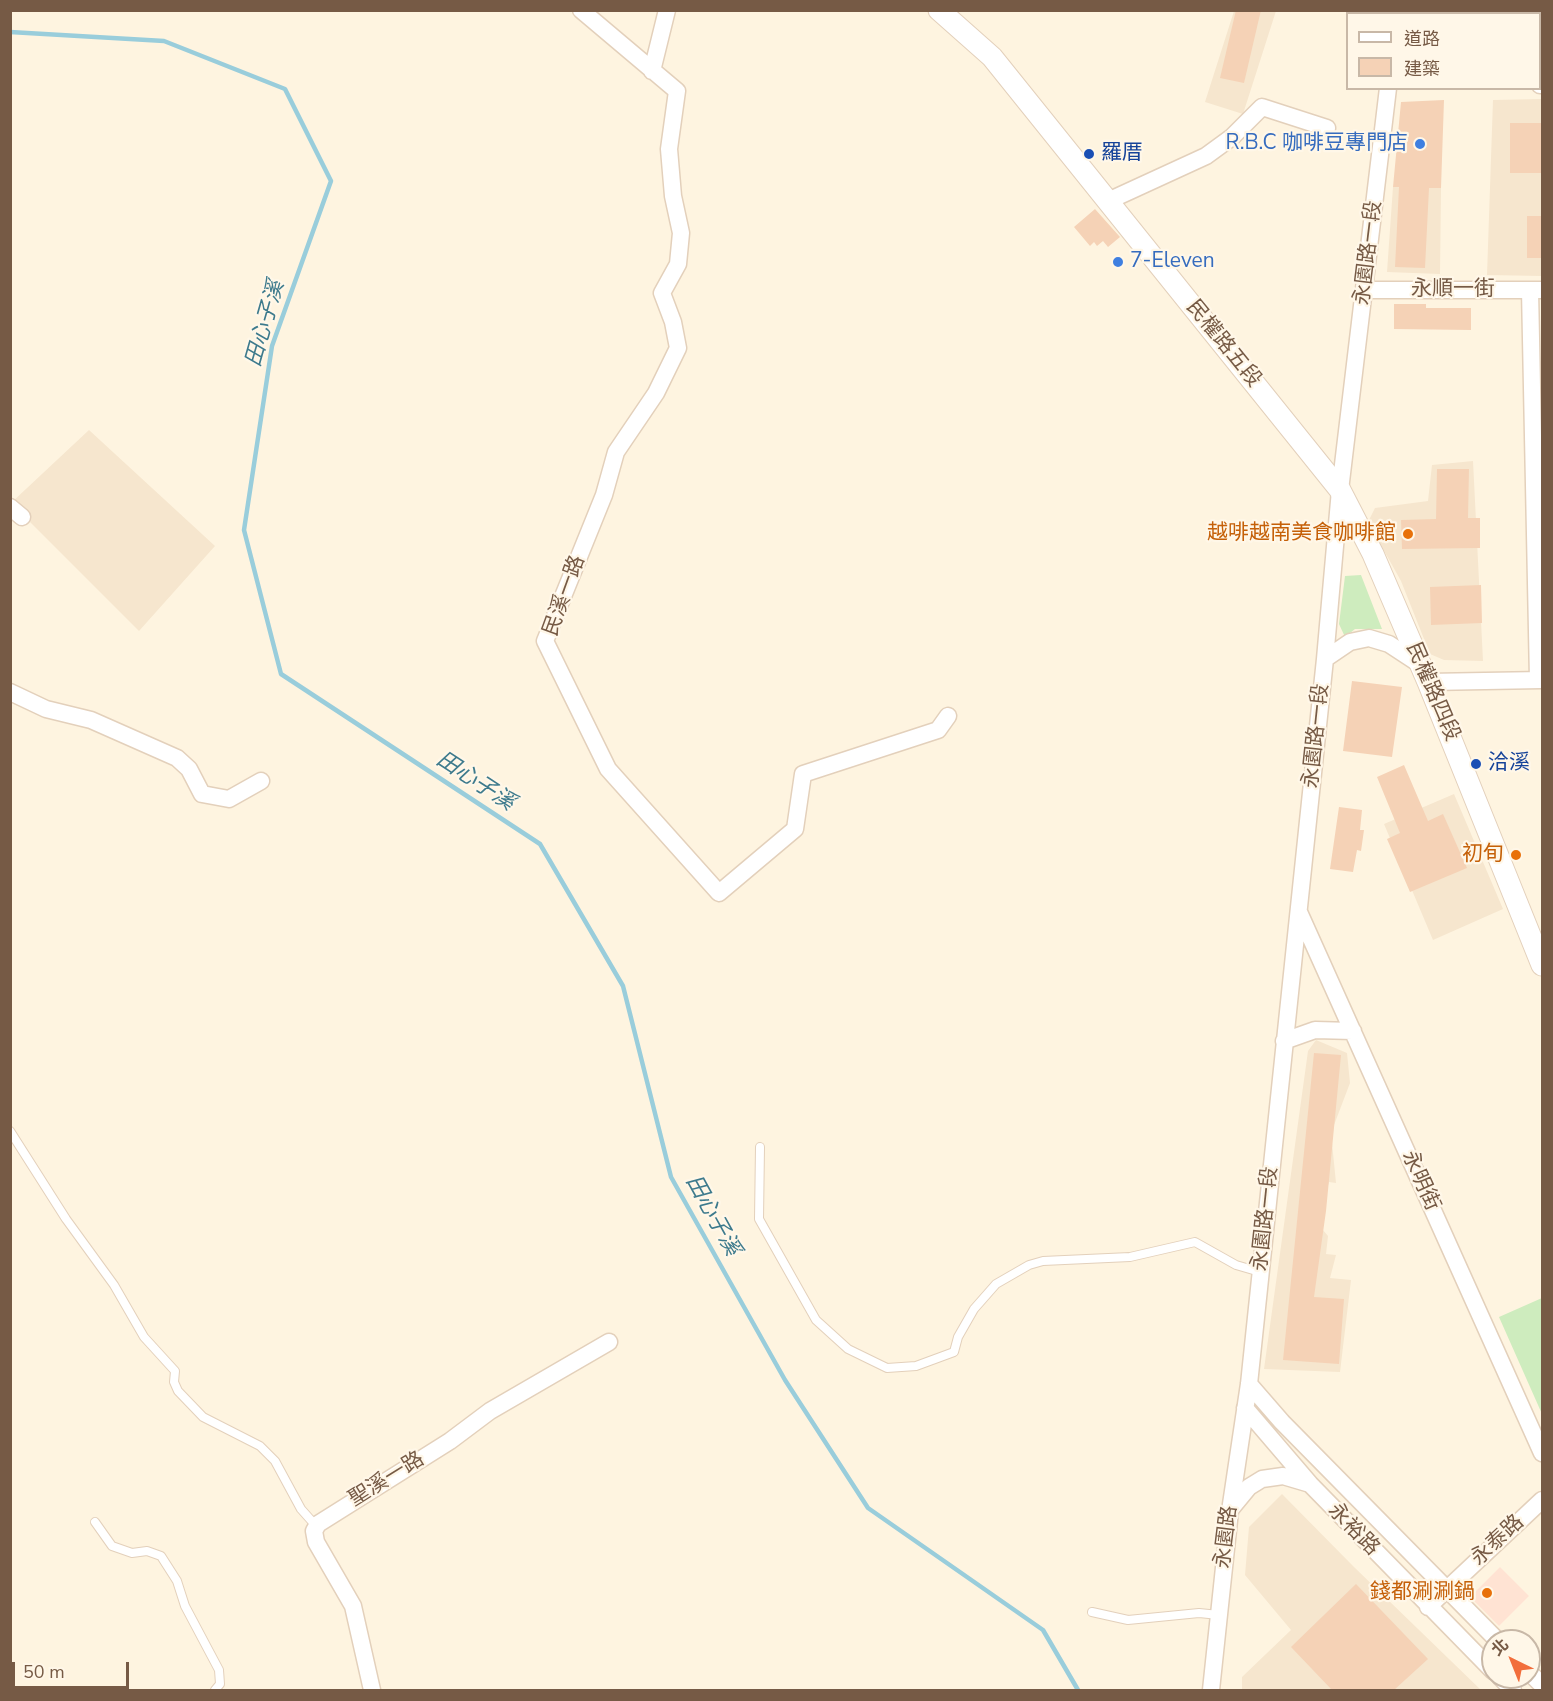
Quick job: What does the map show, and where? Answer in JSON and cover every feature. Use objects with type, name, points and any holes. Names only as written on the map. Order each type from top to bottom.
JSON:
[{"type":"street","points":[[581,10],[652,71],[667,10]]},
{"type":"street","name":"民權路五段","points":[[939,10],[993,57],[1340,490]]},
{"type":"street","name":"民溪一路","points":[[652,71],[677,91],[669,149],[673,196],[681,233],[678,264],[662,293],[673,322],[678,348],[656,393],[616,452],[604,495],[545,641],[608,769],[719,893],[795,829],[803,774],[938,730],[948,716]]},
{"type":"street","name":"永園路一段","points":[[1249,1384],[1325,659],[1340,490],[1388,90]]},
{"type":"street","points":[[1108,201],[1206,156],[1232,137],[1262,106],[1327,128]]},
{"type":"street","points":[[1325,659],[1350,642],[1369,638],[1389,644],[1425,673],[1540,680],[1536,290]]},
{"type":"street","name":"永順一街","points":[[1364,291],[1536,290]]},
{"type":"street","name":"民權路四段","points":[[1340,490],[1374,554],[1425,673],[1542,965]]},
{"type":"street","points":[[10,692],[46,709],[91,720],[177,758],[189,769],[202,794],[229,799],[261,781]]},
{"type":"street","name":"永明街","points":[[1298,910],[1542,1453]]},
{"type":"street","points":[[1284,1041],[1315,1030],[1353,1031]]},
{"type":"street","name":"聖溪一路","points":[[316,1527],[450,1441],[482,1416],[609,1342]]},
{"type":"street","name":"永園路","points":[[1211,1690],[1230,1511],[1249,1384]]},
{"type":"street","name":"永裕路","points":[[1249,1384],[1282,1422],[1485,1629]]},
{"type":"street","name":"永裕路","points":[[1245,1408],[1310,1484],[1481,1659]]},
{"type":"street","points":[[1230,1511],[1249,1487],[1262,1479],[1283,1476],[1310,1484]]},
{"type":"street","name":"永泰路","points":[[1428,1607],[1542,1500]]},
{"type":"street","points":[[316,1527],[314,1531],[316,1542],[353,1606],[372,1690]]},
{"type":"lane","points":[[10,1131],[66,1219],[114,1285],[144,1337],[175,1371],[174,1382],[178,1391],[203,1417],[260,1446],[275,1461],[301,1509],[316,1527]]},
{"type":"lane","points":[[760,1147],[759,1219],[816,1320],[848,1348],[887,1368],[916,1366],[954,1352],[958,1337],[974,1309],[996,1284],[1029,1265],[1043,1261],[1130,1257],[1195,1242],[1236,1264],[1260,1272]]},
{"type":"lane","points":[[95,1522],[112,1546],[132,1553],[147,1551],[161,1556],[177,1581],[192,1622],[219,1670],[220,1684],[215,1690]]},
{"type":"lane","points":[[1092,1612],[1128,1620],[1199,1613],[1219,1614]]},
{"type":"shaded area","points":[[1234,11],[1276,11],[1243,114],[1205,102]]},
{"type":"shaded area","points":[[1542,99],[1542,276],[1487,275],[1493,100]]},
{"type":"shaded area","points":[[1393,187],[1441,188],[1440,274],[1387,272]]},
{"type":"shaded area","points":[[89,430],[215,546],[139,631],[11,503]]},
{"type":"shaded area","points":[[1473,461],[1483,661],[1444,660],[1430,654],[1401,581],[1368,522],[1375,508],[1428,501],[1432,465]]},
{"type":"shaded area","points":[[1454,794],[1503,909],[1433,940],[1384,824]]},
{"type":"shaded area","points":[[1316,1040],[1347,1053],[1350,1083],[1331,1133],[1336,1183],[1329,1182],[1318,1224],[1328,1236],[1326,1254],[1336,1255],[1330,1278],[1351,1280],[1340,1372],[1264,1369],[1308,1051]]},
{"type":"shaded area","points":[[1282,1494],[1481,1690],[1242,1690],[1242,1677],[1291,1630],[1245,1575],[1249,1527]]},
{"type":"shaded area","points":[[1500,1567],[1529,1596],[1499,1626],[1470,1597]]},
{"type":"green space","points":[[1411,11],[1542,11],[1542,57],[1541,12]]},
{"type":"green space","points":[[1361,575],[1382,629],[1355,629],[1345,637],[1339,624],[1345,576]]},
{"type":"green space","points":[[1542,1298],[1542,1414],[1499,1317]]},
{"type":"building","points":[[1236,10],[1261,10],[1244,83],[1220,78]]},
{"type":"building","name":"R.B.C 咖啡豆專門店","points":[[1444,100],[1441,188],[1429,188],[1425,268],[1395,267],[1399,187],[1393,187],[1401,102]]},
{"type":"building","points":[[1510,123],[1542,123],[1542,173],[1510,173]]},
{"type":"building","points":[[1095,209],[1120,237],[1108,247],[1103,241],[1097,246],[1094,242],[1090,246],[1074,227]]},
{"type":"building","points":[[1527,216],[1542,216],[1542,258],[1527,258]]},
{"type":"building","points":[[1394,304],[1426,304],[1426,308],[1471,308],[1471,330],[1394,329]]},
{"type":"building","points":[[1437,469],[1469,469],[1468,518],[1480,518],[1480,548],[1402,549],[1401,520],[1436,519]]},
{"type":"building","points":[[1481,585],[1482,623],[1431,625],[1430,587]]},
{"type":"building","points":[[1352,681],[1402,687],[1392,757],[1343,751]]},
{"type":"building","points":[[1404,765],[1428,821],[1443,814],[1467,868],[1410,892],[1387,839],[1400,833],[1377,777]]},
{"type":"building","points":[[1339,807],[1362,810],[1360,830],[1364,830],[1361,851],[1357,850],[1353,872],[1330,869]]},
{"type":"building","points":[[1314,1053],[1341,1055],[1326,1211],[1314,1297],[1344,1299],[1339,1364],[1283,1360]]},
{"type":"building","points":[[1356,1584],[1428,1659],[1394,1690],[1332,1690],[1291,1647]]},
{"type":"waterway","name":"田心子溪","points":[[10,32],[164,41],[285,89],[331,181],[272,346],[244,530],[281,674],[540,844],[623,986],[671,1177],[785,1380],[868,1508],[1043,1630],[1078,1690]]},
{"type":"place","name":"R.B.C 咖啡豆專門店","points":[[1420,144]]},
{"type":"place","name":"羅厝","points":[[1089,154]]},
{"type":"place","name":"7-Eleven","points":[[1118,262]]},
{"type":"place","name":"越啡越南美食咖啡館","points":[[1408,534]]},
{"type":"place","name":"洽溪","points":[[1476,764]]},
{"type":"place","name":"初旬","points":[[1516,855]]},
{"type":"place","name":"錢都涮涮鍋","points":[[1487,1593]]}]
